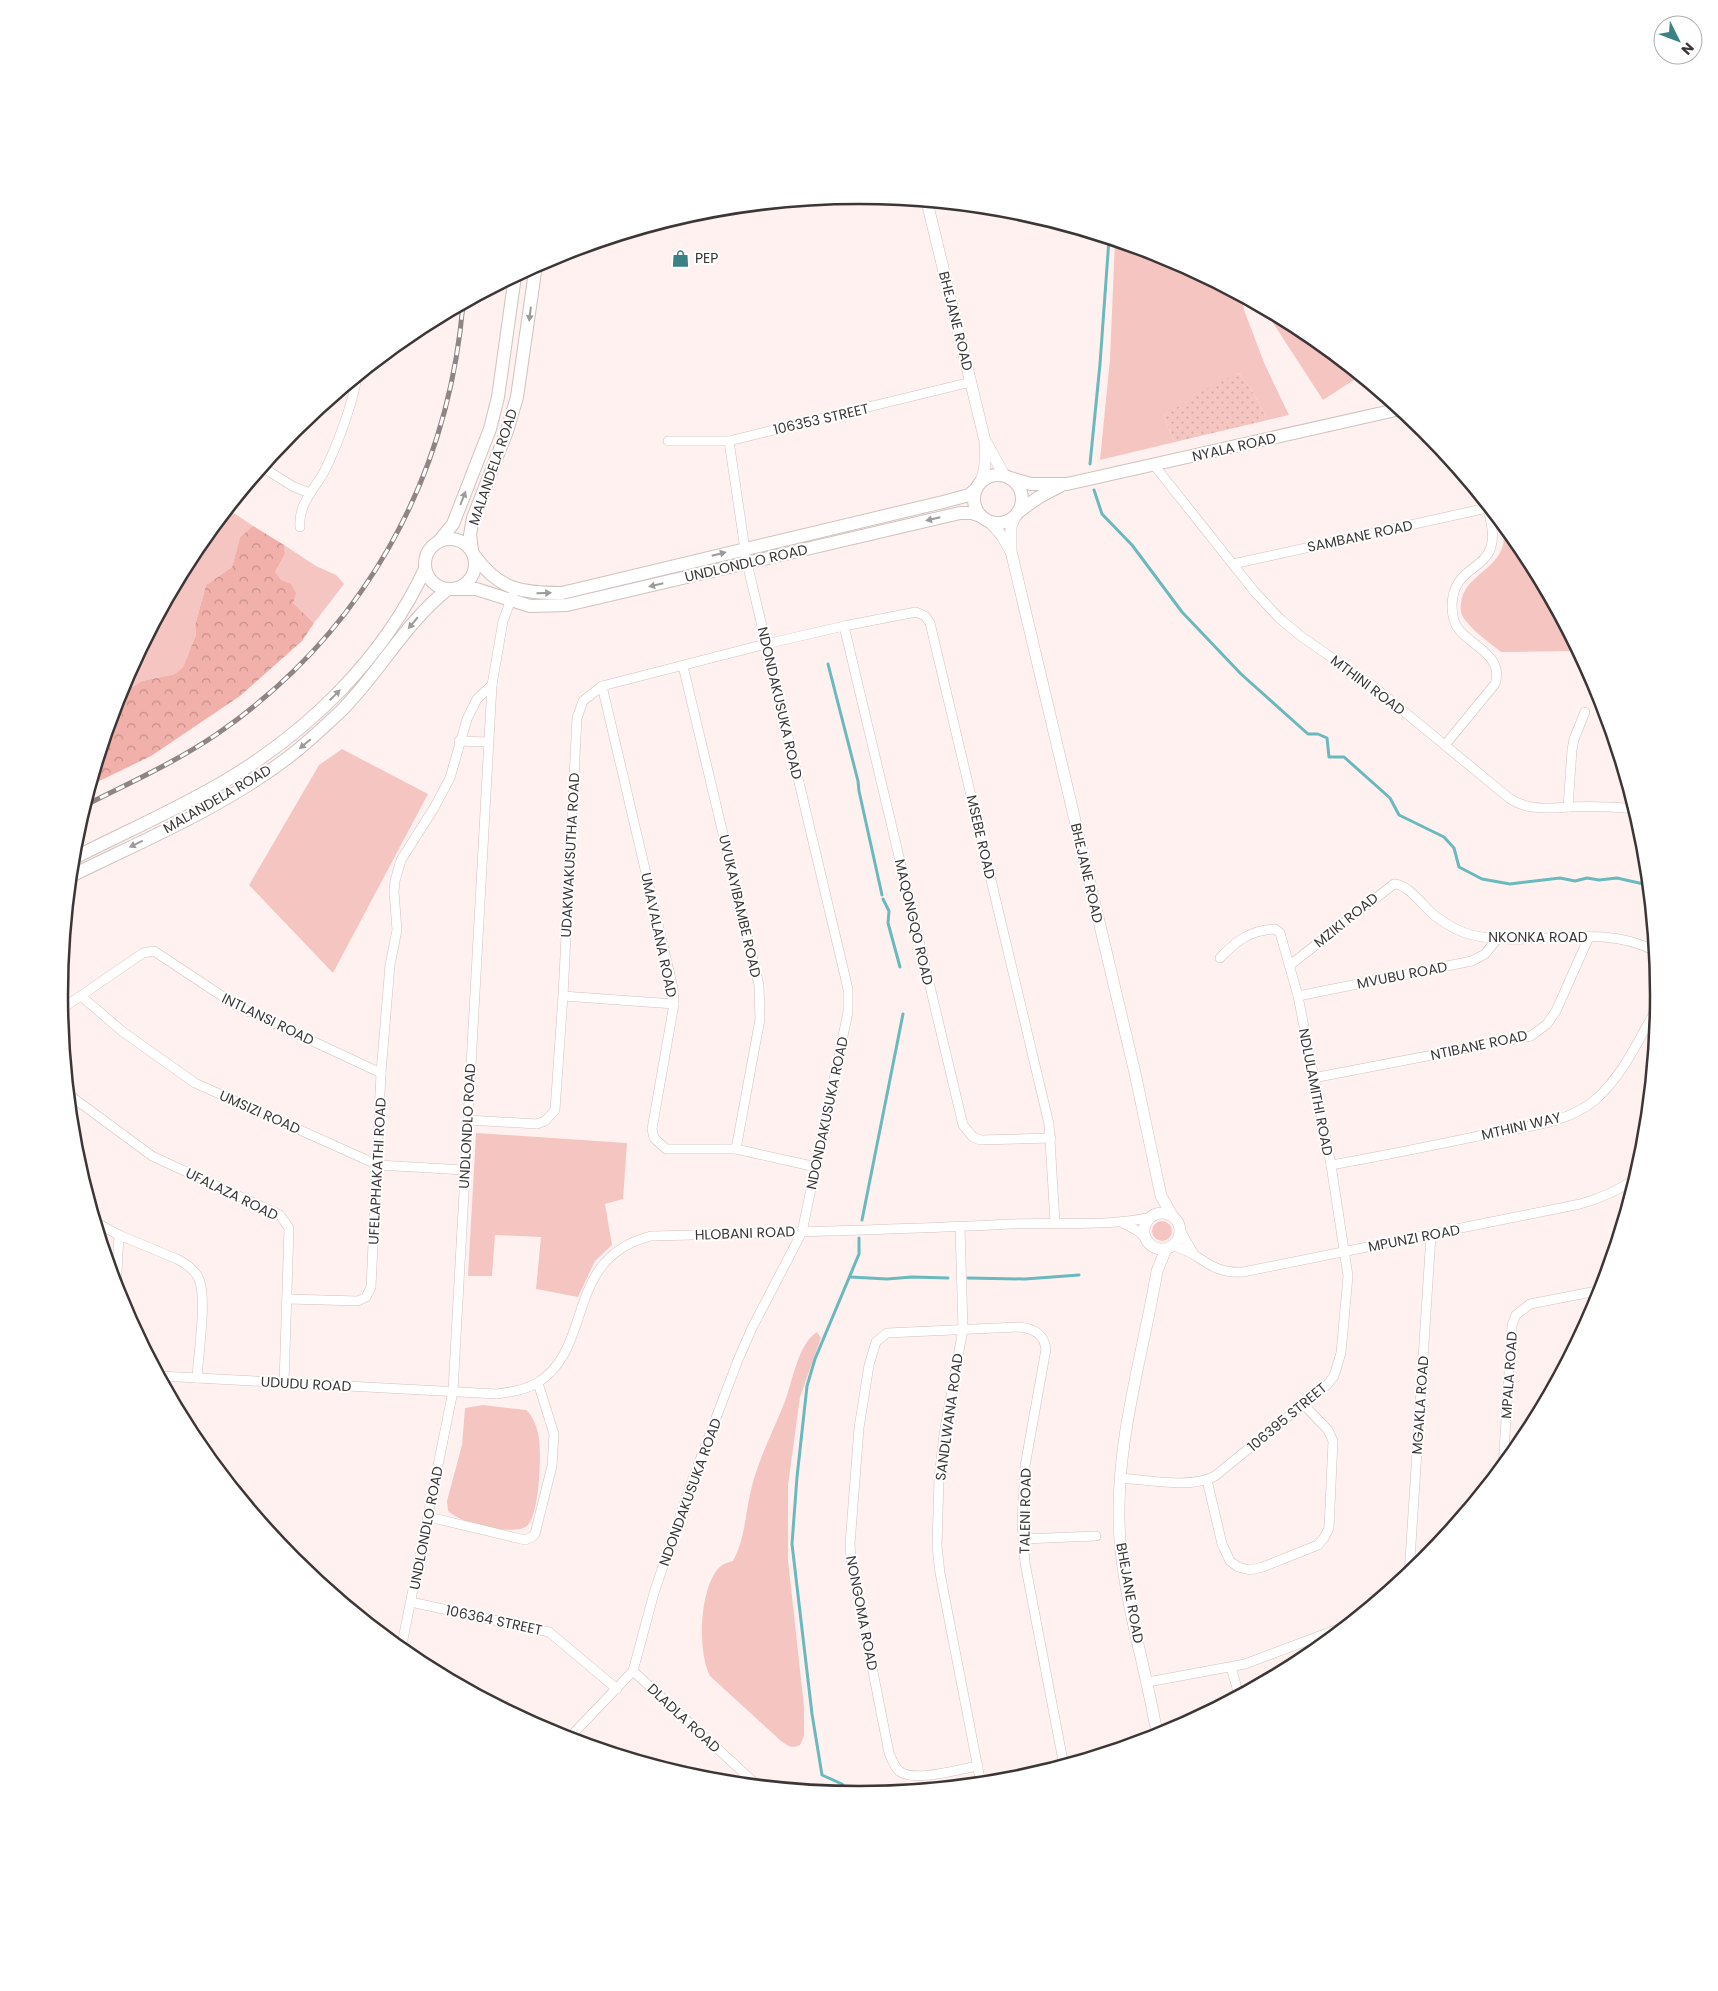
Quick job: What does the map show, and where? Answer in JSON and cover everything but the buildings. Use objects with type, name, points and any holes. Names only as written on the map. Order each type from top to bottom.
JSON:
[{"type":"main road","name":"MALANDELA ROAD","points":[[473,553],[470,536],[473,518],[507,431],[516,398],[535,274]]},
{"type":"main road","name":"MALANDELA ROAD","points":[[440,540],[453,524],[490,428],[498,397],[514,284]]},
{"type":"main road","name":"NYALA ROAD","points":[[1006,477],[1031,484],[1067,484],[1392,411]]},
{"type":"main road","points":[[990,476],[1006,477],[1019,487],[1021,493],[1022,499],[1016,514],[1006,522],[985,519],[974,501],[977,487],[990,476]]},
{"type":"main road","name":"NYALA ROAD","points":[[1016,514],[1039,497],[1067,484]]},
{"type":"main road","name":"UNDLONDLO ROAD","points":[[451,589],[476,589],[513,595],[562,593],[943,502],[969,495],[977,487]]},
{"type":"main road","name":"UNDLONDLO ROAD","points":[[473,553],[496,580],[513,595],[530,606],[567,605],[960,513],[972,513],[985,519]]},
{"type":"main road","points":[[457,539],[463,542],[473,553],[475,566],[472,577],[464,585],[451,589],[436,585],[431,581],[425,569],[426,556],[429,549],[440,540],[457,539]]},
{"type":"main road","name":"MALANDELA ROAD","points":[[81,854],[225,781],[298,730],[346,684],[382,642],[402,614],[425,569]]},
{"type":"main road","name":"MALANDELA ROAD","points":[[77,872],[213,805],[289,757],[342,710],[378,669],[426,608],[451,589]]},
{"type":"street","name":"BHEJANE ROAD","points":[[928,208],[985,441],[984,475],[977,487]]},
{"type":"street","name":"106353 STREET","points":[[668,441],[729,441],[971,382]]},
{"type":"street","points":[[300,527],[299,517],[310,493],[331,457],[355,386]]},
{"type":"street","name":"NDONDAKUSUKA ROAD","points":[[573,1733],[633,1671],[654,1593],[689,1488],[738,1360],[752,1328],[802,1232],[848,1012],[848,989],[747,563],[729,441]]},
{"type":"street","name":"BHEJANE ROAD","points":[[985,441],[1006,477]]},
{"type":"street","name":"MTHINI ROAD","points":[[1154,465],[1254,591],[1285,623],[1373,686],[1516,803],[1534,808],[1628,809]]},
{"type":"street","points":[[267,470],[294,487],[310,493]]},
{"type":"street","name":"SAMBANE ROAD","points":[[1233,564],[1481,507]]},
{"type":"street","name":"BHEJANE ROAD","points":[[1016,514],[1011,526],[1011,552],[1135,1073],[1161,1196],[1173,1217]]},
{"type":"street","points":[[1445,745],[1495,684],[1497,679],[1496,671],[1485,650],[1459,630],[1453,617],[1452,606],[1453,594],[1459,582],[1467,571],[1488,554],[1491,547],[1492,527],[1490,518]]},
{"type":"street","name":"BHEJANE ROAD","points":[[985,519],[1002,536],[1011,552]]},
{"type":"street","name":"UNDLONDLO ROAD","points":[[402,1641],[429,1517],[453,1391],[492,685],[503,621],[513,595]]},
{"type":"street","name":"MSEBE ROAD","points":[[766,644],[916,612],[925,616],[930,623],[1051,1138],[1055,1222]]},
{"type":"street","name":"MAQONGQO ROAD","points":[[844,626],[963,1125],[973,1137],[980,1140],[1051,1138]]},
{"type":"street","name":"UDAKWAKUSUTHA ROAD","points":[[468,1120],[537,1124],[551,1116],[555,1110],[563,996],[577,718],[583,701],[602,686],[766,644]]},
{"type":"street","name":"UVUKAYIBAMBE ROAD","points":[[683,666],[759,985],[760,1019],[736,1149]]},
{"type":"street","name":"UFELAPHAKATHI ROAD","points":[[288,1299],[358,1302],[366,1297],[371,1287],[381,1074],[390,965],[398,930],[394,892],[401,860],[443,793],[450,778],[467,719],[477,699],[492,685]]},
{"type":"street","name":"UMAVALANA ROAD","points":[[602,686],[673,988],[674,1004],[652,1129],[654,1138],[666,1149],[736,1149],[816,1167]]},
{"type":"street","points":[[1568,807],[1572,750],[1574,739],[1585,712]]},
{"type":"street","points":[[459,742],[488,742]]},
{"type":"street","name":"MZIKI ROAD","points":[[1290,965],[1390,885],[1398,883],[1405,887]]},
{"type":"street","name":"NKONKA ROAD","points":[[1405,887],[1436,917],[1454,928],[1474,935],[1498,938],[1609,937],[1649,948]]},
{"type":"street","name":"NDLULAMITHI ROAD","points":[[1220,958],[1241,938],[1268,929],[1275,929],[1280,933],[1298,996],[1331,1165],[1344,1252]]},
{"type":"street","name":"NTIBANE ROAD","points":[[1313,1078],[1530,1036],[1547,1024],[1556,1011],[1588,937]]},
{"type":"street","name":"MVUBU ROAD","points":[[1298,996],[1472,962],[1485,954],[1498,938]]},
{"type":"street","name":"INTLANSI ROAD","points":[[68,1005],[143,953],[154,950],[237,1006],[381,1074]]},
{"type":"street","name":"UMSIZI ROAD","points":[[81,996],[123,1032],[179,1074],[195,1083],[378,1165],[464,1170]]},
{"type":"street","points":[[563,996],[674,1004]]},
{"type":"street","name":"MTHINI WAY","points":[[1331,1165],[1556,1120],[1582,1110],[1594,1101],[1615,1078],[1650,1020]]},
{"type":"street","name":"UFALAZA ROAD","points":[[74,1098],[152,1156],[280,1216],[289,1228],[284,1383]]},
{"type":"street","name":"MPUNZI ROAD","points":[[1169,1247],[1193,1253],[1216,1269],[1229,1273],[1251,1271],[1431,1236],[1580,1204],[1601,1198],[1627,1186]]},
{"type":"street","name":"BHEJANE ROAD","points":[[1154,1216],[1161,1196]]},
{"type":"street","points":[[1120,1222],[1138,1231],[1150,1243],[1169,1247],[1178,1239],[1180,1230],[1178,1222],[1173,1217],[1164,1214],[1154,1216],[1145,1228],[1150,1243]]},
{"type":"street","name":"HLOBANI ROAD","points":[[453,1391],[497,1394],[518,1391],[538,1383],[561,1359],[571,1340],[592,1281],[605,1262],[629,1243],[651,1236],[960,1227],[1055,1222],[1120,1222],[1154,1216]]},
{"type":"street","points":[[102,1226],[185,1263],[197,1274],[201,1282],[202,1297],[196,1378]]},
{"type":"street","name":"SANDLWANA ROAD","points":[[960,1227],[963,1329],[944,1434],[939,1478],[937,1546],[940,1573],[980,1777]]},
{"type":"street","name":"MPUNZI ROAD","points":[[1180,1230],[1193,1253]]},
{"type":"street","points":[[117,1269],[119,1235]]},
{"type":"street","name":"MGAKLA ROAD","points":[[1410,1564],[1431,1236]]},
{"type":"street","name":"BHEJANE ROAD","points":[[1150,1243],[1158,1271]]},
{"type":"street","name":"BHEJANE ROAD","points":[[1157,1729],[1123,1562],[1120,1540],[1121,1478],[1126,1432],[1158,1271],[1169,1247]]},
{"type":"street","name":"106395 STREET","points":[[1121,1478],[1182,1482],[1208,1480],[1225,1470],[1327,1385],[1338,1367],[1341,1353],[1348,1276],[1344,1252]]},
{"type":"street","name":"MPALA ROAD","points":[[1504,1453],[1512,1325],[1516,1315],[1530,1304],[1592,1292]]},
{"type":"street","name":"TALENI ROAD","points":[[963,1329],[1020,1327],[1032,1329],[1038,1332],[1045,1343],[1046,1349],[1025,1466],[1023,1539],[1025,1563],[1063,1760]]},
{"type":"street","name":"NONGOMA ROAD","points":[[963,1329],[887,1334],[876,1342],[869,1365],[859,1428],[850,1544],[851,1560],[893,1763],[901,1772],[914,1776],[978,1766]]},
{"type":"street","name":"UDUDU ROAD","points":[[166,1376],[453,1391]]},
{"type":"street","points":[[429,1517],[525,1540],[532,1538],[535,1534],[552,1466],[554,1434],[538,1383]]},
{"type":"street","points":[[1208,1480],[1222,1544],[1226,1555],[1234,1565],[1244,1569],[1256,1569],[1318,1545],[1329,1528],[1334,1447],[1328,1430],[1304,1405]]},
{"type":"street","points":[[1023,1539],[1096,1536]]},
{"type":"street","name":"106364 STREET","points":[[411,1602],[549,1632],[617,1689]]},
{"type":"street","points":[[1148,1682],[1231,1667],[1328,1632]]},
{"type":"street","points":[[1231,1667],[1238,1690]]},
{"type":"street","name":"DLADLA ROAD","points":[[633,1671],[751,1779]]},
{"type":"shaded area","points":[[1115,247],[1162,264],[1244,304],[1244,310],[1265,365],[1289,415],[1268,420],[1252,391],[1239,373],[1163,416],[1175,442],[1100,460],[1110,359]]},
{"type":"shaded area","points":[[1271,320],[1299,337],[1355,379],[1323,400]]},
{"type":"shaded area","points":[[1239,373],[1252,391],[1268,420],[1175,442],[1163,416],[1216,383]]},
{"type":"shaded area","points":[[233,512],[253,526],[240,537],[232,567],[206,585],[195,625],[196,635],[183,667],[175,674],[142,681],[130,689],[149,645],[174,600],[201,556]]},
{"type":"shaded area","points":[[1503,537],[1544,600],[1572,651],[1501,652],[1474,630],[1463,617],[1461,603],[1463,594],[1474,579],[1500,554],[1504,542]]},
{"type":"shaded area","points":[[284,545],[316,566],[336,575],[344,584],[314,623],[293,603],[275,572],[285,554]]},
{"type":"shaded area","points":[[342,749],[428,794],[333,973],[249,885],[319,765]]},
{"type":"shaded area","points":[[476,1133],[627,1143],[623,1199],[605,1204],[612,1245],[595,1261],[578,1297],[536,1289],[541,1237],[495,1235],[492,1276],[468,1276]]},
{"type":"shaded area","points":[[1162,1221],[1169,1224],[1172,1231],[1169,1238],[1162,1241],[1155,1238],[1152,1231],[1155,1224]]},
{"type":"shaded area","points":[[817,1332],[821,1338],[800,1397],[788,1485],[788,1560],[804,1707],[804,1736],[800,1745],[792,1747],[781,1741],[710,1676],[703,1651],[703,1618],[705,1602],[714,1574],[722,1565],[733,1561],[737,1553],[758,1467],[785,1401],[797,1363],[805,1345]]},
{"type":"shaded area","points":[[483,1405],[526,1410],[532,1417],[537,1430],[540,1453],[535,1509],[527,1526],[521,1529],[504,1530],[484,1527],[467,1522],[448,1511],[447,1501],[462,1445],[465,1408]]},
{"type":"green space","points":[[253,526],[284,545],[285,554],[275,572],[281,580],[291,584],[296,593],[293,603],[314,623],[302,641],[240,696],[151,756],[97,782],[130,689],[142,681],[175,674],[183,667],[196,635],[195,625],[206,585],[232,567],[240,537]]},
{"type":"waterway","points":[[1090,464],[1100,364],[1109,245]]},
{"type":"waterway","points":[[1094,490],[1102,514],[1132,545],[1182,612],[1241,674],[1308,734],[1318,734],[1327,738],[1329,757],[1344,757],[1390,798],[1399,815],[1444,837],[1454,848],[1459,867],[1482,879],[1510,884],[1560,878],[1575,881],[1587,878],[1599,880],[1617,878],[1643,884]]},
{"type":"waterway","points":[[828,664],[858,781],[882,895]]},
{"type":"waterway","points":[[883,899],[889,911],[888,923],[900,967]]},
{"type":"waterway","points":[[862,1220],[903,1014]]},
{"type":"waterway","points":[[844,1786],[822,1775],[812,1714],[792,1544],[807,1386],[815,1359],[859,1254],[859,1238]]},
{"type":"waterway","points":[[968,1278],[1025,1279],[1079,1275]]},
{"type":"waterway","points":[[851,1277],[887,1279],[912,1277],[948,1278]]},
{"type":"railway","points":[[92,802],[169,763],[217,734],[269,694],[315,649],[355,600],[389,547],[417,491],[439,431],[454,369],[462,311]]},
{"type":"place","name":"PEP","points":[[681,258]]}]
